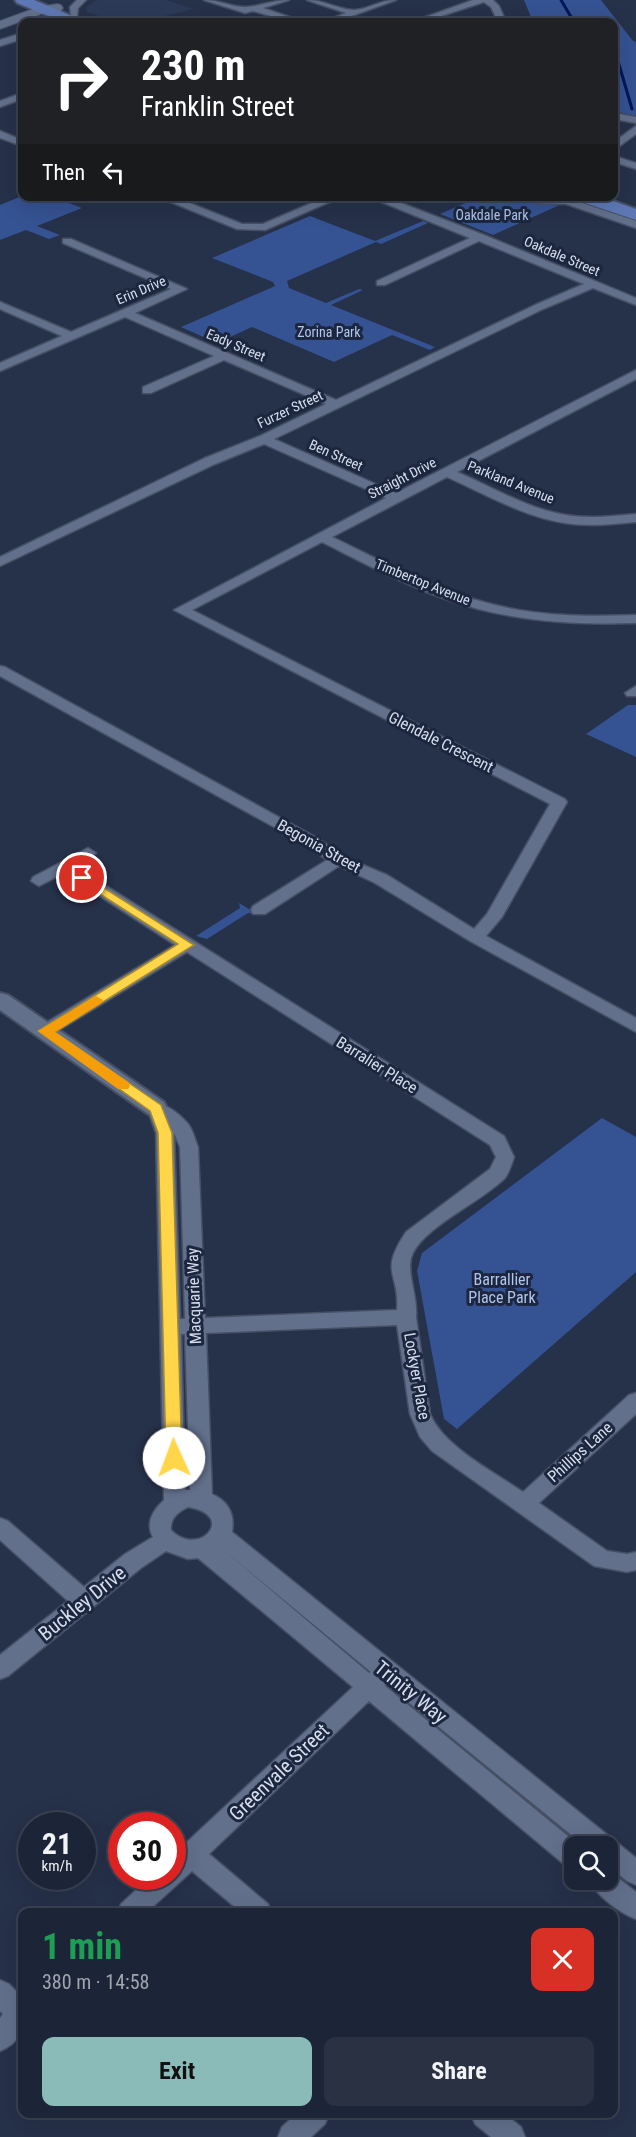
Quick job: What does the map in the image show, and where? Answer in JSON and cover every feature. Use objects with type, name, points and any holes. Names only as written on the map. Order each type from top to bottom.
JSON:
[{"type":"main road","points":[[24,18],[26,10],[24,1],[51,6],[69,18]]},
{"type":"main road","points":[[30,18],[51,6]]},
{"type":"main road","points":[[0,25],[18,23]]},
{"type":"main road","points":[[0,31],[18,24]]},
{"type":"main road","points":[[618,200],[636,207]]},
{"type":"main road","points":[[596,201],[636,215]]},
{"type":"street","points":[[74,18],[74,7],[82,0]]},
{"type":"street","points":[[208,0],[235,9],[254,8],[285,0]]},
{"type":"street","points":[[311,0],[355,13]]},
{"type":"street","points":[[340,18],[392,0]]},
{"type":"street","points":[[428,18],[482,0]]},
{"type":"street","points":[[487,0],[495,6],[500,18]]},
{"type":"street","points":[[254,8],[287,18]]},
{"type":"street","points":[[0,43],[18,37]]},
{"type":"street","points":[[2,102],[18,97]]},
{"type":"street","points":[[618,117],[636,120]]},
{"type":"street","points":[[618,144],[636,129]]},
{"type":"street","points":[[0,134],[18,141]]},
{"type":"street","points":[[618,160],[636,166]]},
{"type":"street","points":[[174,201],[241,227],[253,229],[265,227],[326,201]]},
{"type":"street","name":"Oakdale Street","points":[[385,201],[480,237],[636,302]]},
{"type":"street","points":[[567,201],[636,225]]},
{"type":"street","points":[[381,283],[480,237]]},
{"type":"street","name":"Erin Drive","points":[[0,367],[181,289],[67,241]]},
{"type":"street","name":"Furzer Street","points":[[0,562],[210,461],[264,439],[538,307],[592,285]]},
{"type":"street","points":[[0,305],[71,336]]},
{"type":"street","name":"Eady Street","points":[[125,313],[336,404]]},
{"type":"street","points":[[147,390],[224,356]]},
{"type":"street","name":"Straight Drive","points":[[181,610],[636,374]]},
{"type":"street","name":"Ben Street","points":[[264,439],[396,498]]},
{"type":"street","name":"Parkland Avenue","points":[[447,472],[542,512],[565,519],[592,521],[636,518]]},
{"type":"street","name":"Timbertop Avenue","points":[[321,537],[420,584],[456,598],[486,606],[524,615],[569,619],[636,619]]},
{"type":"street","name":"Glendale Crescent","points":[[181,610],[559,802],[494,917],[476,937]]},
{"type":"street","name":"Begonia Street","points":[[0,670],[311,841],[338,860],[381,879],[476,937],[636,1026]]},
{"type":"street","points":[[39,881],[88,853]]},
{"type":"street","points":[[259,910],[338,860]]},
{"type":"street","name":"Barralier Place","points":[[65,867],[497,1141],[505,1157],[498,1173],[413,1237],[402,1250],[399,1265],[409,1306],[406,1317]]},
{"type":"street","points":[[45,1031],[187,945]]},
{"type":"street","name":"Macquarie Way","points":[[0,1000],[181,1127],[189,1147],[201,1498]]},
{"type":"street","name":"Macquarie Way","points":[[156,1108],[165,1133],[175,1502]]},
{"type":"street","name":"Lockyer Place","points":[[170,1327],[406,1317],[420,1414],[427,1431],[440,1445],[603,1559],[627,1563],[636,1561]]},
{"type":"street","name":"Phillips Lane","points":[[524,1504],[636,1401]]},
{"type":"street","points":[[188,1498],[201,1498],[213,1503],[222,1512],[224,1524],[211,1542],[183,1548],[166,1540],[160,1527],[160,1519],[163,1512],[175,1502],[188,1498]]},
{"type":"street","points":[[0,1527],[84,1601]]},
{"type":"street","name":"Buckley Drive","points":[[0,1669],[133,1561],[166,1540]]},
{"type":"street","name":"Trinity Way","points":[[211,1542],[377,1679],[564,1848]]},
{"type":"street","name":"Trinity Way","points":[[377,1679],[589,1836]]},
{"type":"street","name":"Greenvale Street","points":[[186,1860],[377,1679]]},
{"type":"street","points":[[192,1855],[254,1908]]},
{"type":"street","points":[[618,1858],[636,1873]]},
{"type":"street","points":[[134,1908],[153,1890]]},
{"type":"street","points":[[615,1890],[636,1907]]},
{"type":"street","points":[[0,1993],[18,2009]]},
{"type":"street","points":[[0,2038],[18,2018]]},
{"type":"street","points":[[292,2137],[311,2118]]},
{"type":"street","points":[[490,2118],[511,2137]]},
{"type":"shaded area","points":[[97,0],[166,0],[194,9],[157,18],[105,18],[87,12],[86,7]]},
{"type":"green space","points":[[524,0],[601,0],[615,18],[531,18]]},
{"type":"green space","points":[[618,22],[636,42],[636,116],[618,112]]},
{"type":"green space","points":[[18,198],[18,201],[64,201],[82,208],[37,226],[60,235],[49,239],[26,230],[0,240],[0,205]]},
{"type":"green space","name":"Oakdale Park","points":[[470,201],[526,201],[562,204],[493,235],[440,214]]},
{"type":"green space","name":"Zorina Park","points":[[310,216],[375,241],[423,221],[428,223],[381,244],[376,242],[287,281],[289,288],[326,303],[359,289],[363,290],[331,305],[435,347],[430,350],[392,335],[334,362],[252,327],[217,343],[181,327],[275,286],[273,282],[212,258]]},
{"type":"green space","points":[[628,705],[636,705],[636,757],[586,734]]},
{"type":"green space","points":[[239,903],[259,915],[248,913],[207,939],[196,936],[240,908]]},
{"type":"green space","name":"Barrallier Place Park","points":[[602,1118],[636,1137],[636,1272],[457,1429],[444,1419],[417,1271],[422,1253]]},
{"type":"waterway","points":[[561,0],[572,18]]},
{"type":"waterway","points":[[618,61],[632,109]]},
{"type":"slow traffic","points":[[96,1000],[45,1031],[123,1086]]},
{"type":"route","points":[[82,878],[187,945],[45,1031],[156,1108],[165,1133],[174,1458]]}]
